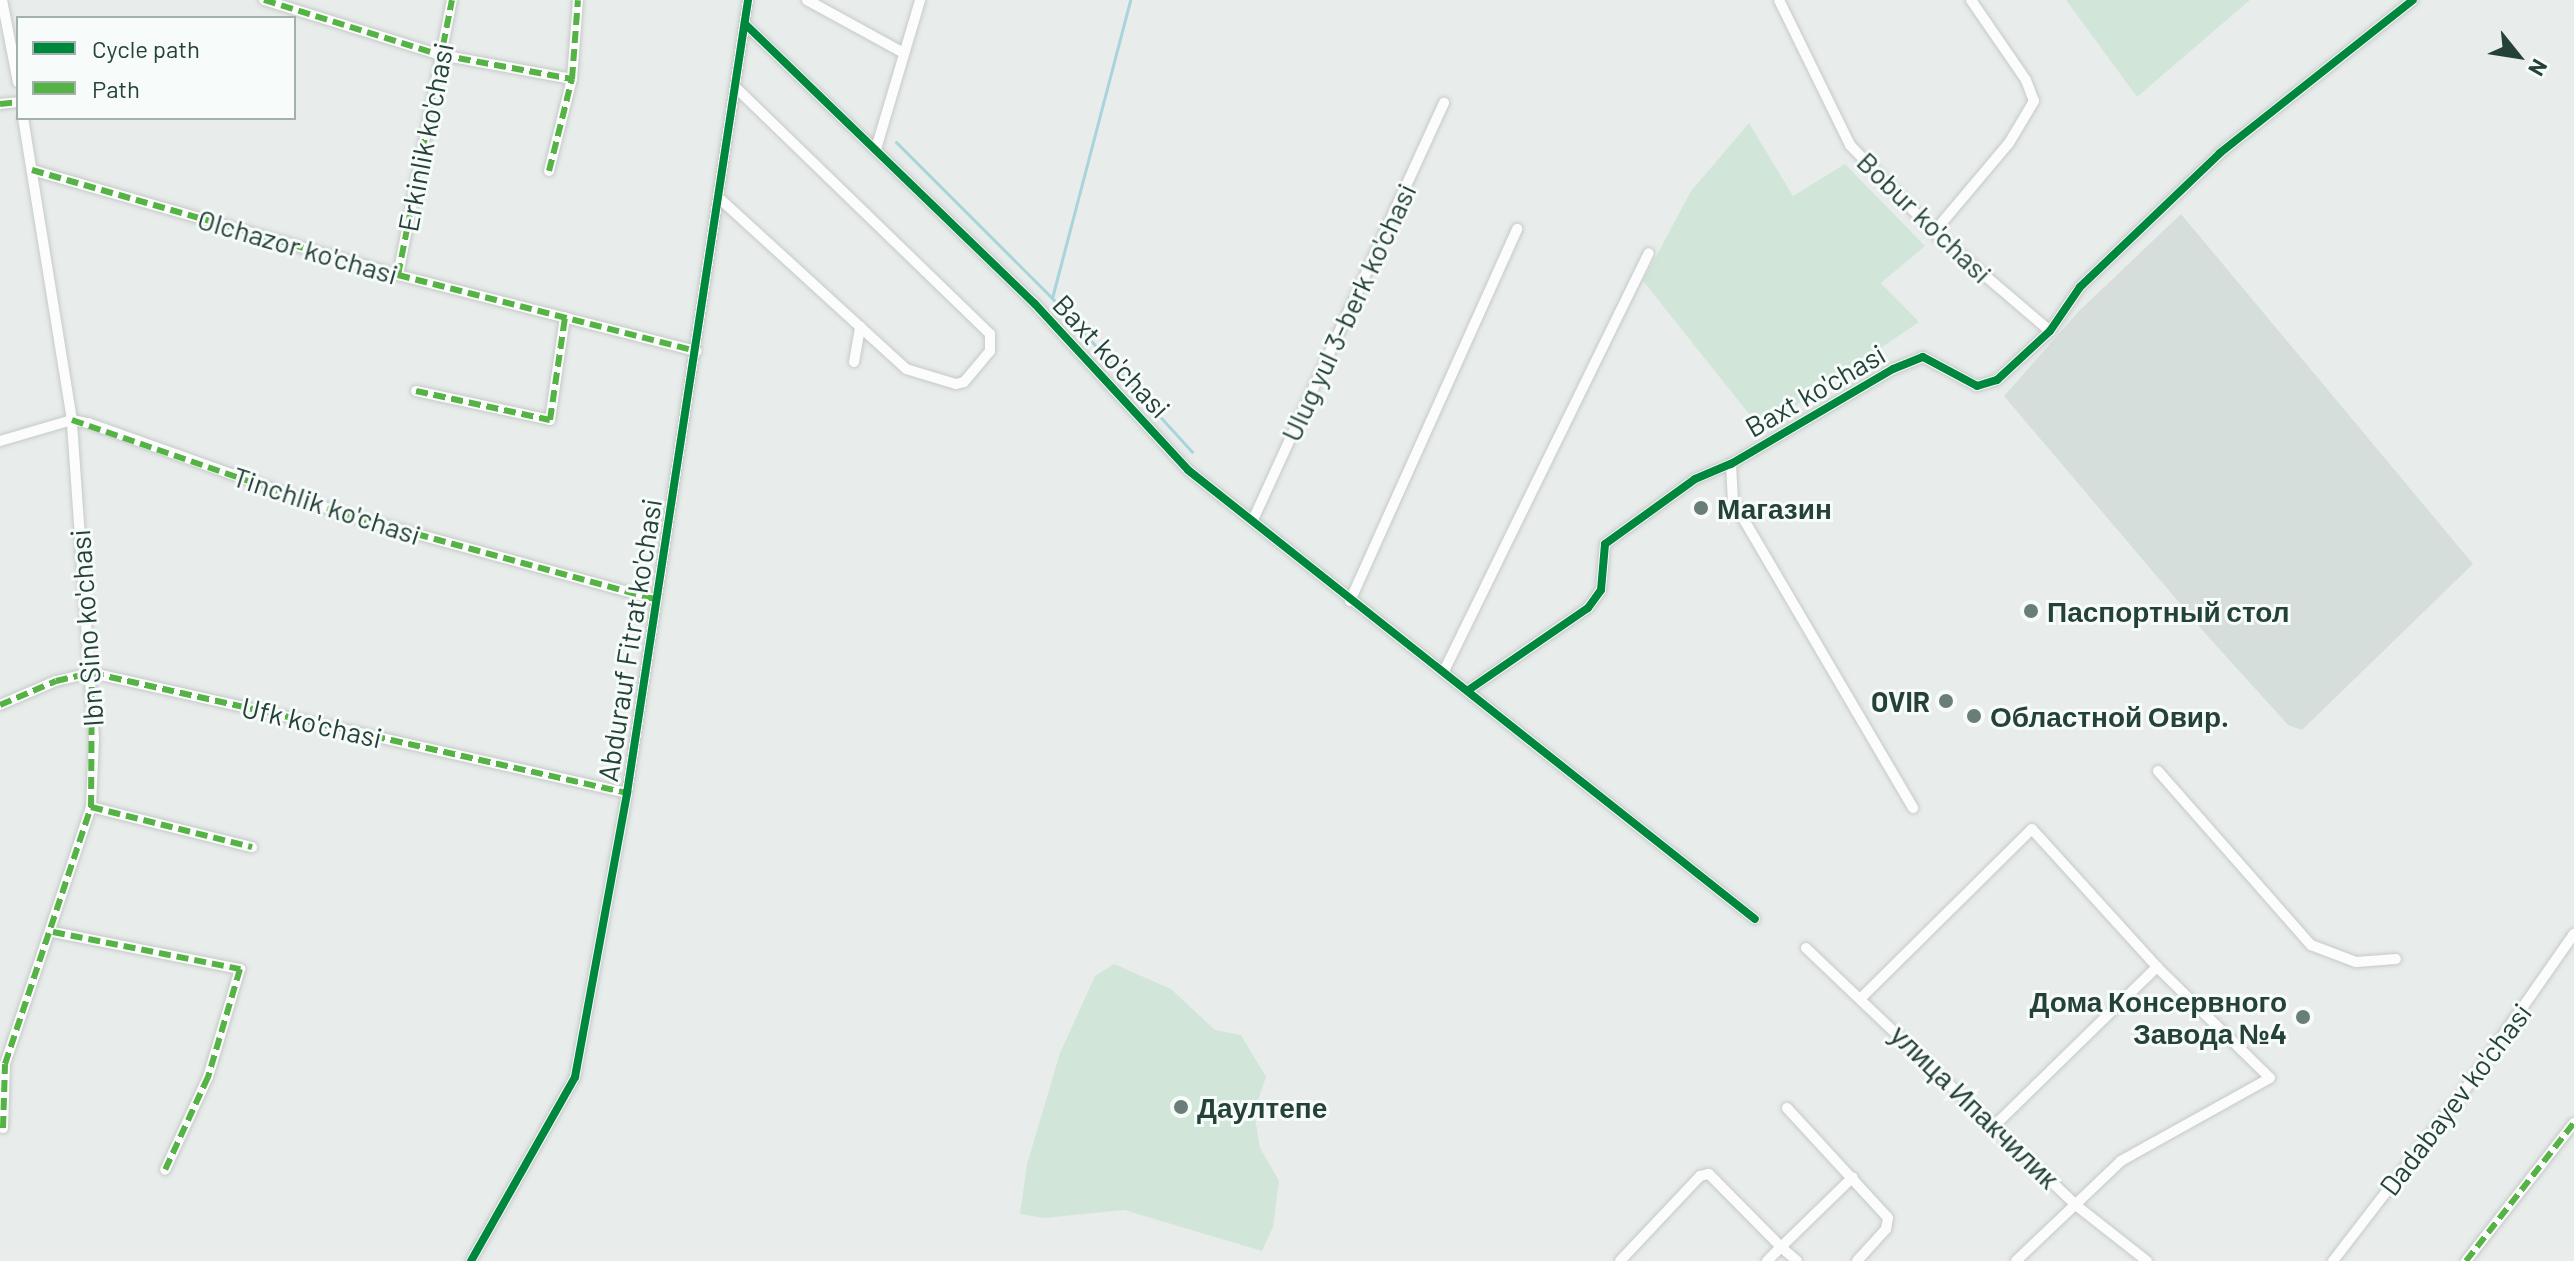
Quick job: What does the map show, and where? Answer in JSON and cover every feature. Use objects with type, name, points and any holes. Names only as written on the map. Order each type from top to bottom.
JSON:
[{"type":"street","points":[[2,0],[16,72]]},
{"type":"street","points":[[264,0],[441,55],[572,79]]},
{"type":"street","name":"Erkinlik ko'chasi","points":[[398,275],[452,0]]},
{"type":"street","points":[[549,171],[572,79],[578,0]]},
{"type":"street","name":"Abdurauf Fitrat ko'chasi","points":[[471,1261],[575,1077],[627,793],[748,0]]},
{"type":"street","points":[[807,0],[904,53]]},
{"type":"street","points":[[876,149],[920,0]]},
{"type":"street","name":"Bobur ko'chasi","points":[[1779,0],[1850,145],[1934,232],[2050,331]]},
{"type":"street","points":[[1934,232],[2009,143],[2034,101],[2026,80],[1971,0]]},
{"type":"street","name":"Baxt ko'chasi","points":[[1470,689],[1588,608],[1601,590],[1605,544],[1695,479],[1731,464],[1893,369],[1923,357],[1972,384],[1991,385],[2050,331],[2080,287],[2220,153],[2302,83],[2413,0]]},
{"type":"street","name":"Baxt ko'chasi","points":[[745,24],[1034,303],[1188,470],[1350,601],[1445,669],[1755,919]]},
{"type":"street","points":[[719,198],[906,369],[956,384],[964,382],[992,341],[736,88]]},
{"type":"street","name":"Ulug yul 3-berk ko'chasi","points":[[1253,520],[1444,103]]},
{"type":"street","name":"Ibn Sino ko'chasi","points":[[3,1128],[5,1064],[53,932],[91,807],[92,673],[72,420],[23,120]]},
{"type":"street","name":"Olchazor ko'chasi","points":[[32,170],[398,275],[696,351]]},
{"type":"street","points":[[1350,601],[1517,229]]},
{"type":"street","points":[[1445,669],[1649,253]]},
{"type":"street","points":[[416,391],[550,420],[565,317]]},
{"type":"street","points":[[854,362],[860,327]]},
{"type":"street","points":[[0,441],[72,420]]},
{"type":"street","name":"Tinchlik ko'chasi","points":[[72,420],[347,515],[657,600]]},
{"type":"street","points":[[1731,464],[1733,501],[1913,808]]},
{"type":"street","name":"Ufk ko'chasi","points":[[0,705],[56,681],[92,673],[627,793]]},
{"type":"street","points":[[2158,771],[2311,945],[2356,962],[2396,959]]},
{"type":"street","points":[[91,807],[252,847]]},
{"type":"street","points":[[1861,998],[2032,829],[2157,967],[2270,1078],[2121,1161],[2016,1261]]},
{"type":"street","points":[[53,932],[240,969],[208,1077],[165,1170]]},
{"type":"street","name":"Dadabayev ko'chasi","points":[[2333,1261],[2464,1091],[2574,934]]},
{"type":"street","name":"улица Ипакчилик","points":[[1806,948],[2077,1206],[2147,1261]]},
{"type":"street","points":[[1994,1126],[2157,967]]},
{"type":"street","points":[[1787,1108],[1888,1218],[1886,1229],[1857,1261]]},
{"type":"street","points":[[2466,1261],[2574,1123]]},
{"type":"street","points":[[1620,1261],[1700,1176],[1709,1174],[1797,1261]]},
{"type":"street","points":[[1767,1261],[1853,1177]]},
{"type":"shaded area","points":[[2181,214],[2473,564],[2302,730],[2288,725],[2204,632],[2004,396],[2079,311]]},
{"type":"green space","points":[[2066,0],[2250,0],[2137,97]]},
{"type":"green space","points":[[1749,123],[1793,196],[1845,164],[1925,246],[1881,283],[1919,322],[1761,429],[1643,281],[1691,191]]},
{"type":"green space","points":[[1114,964],[1171,989],[1215,1030],[1241,1035],[1266,1077],[1254,1112],[1260,1148],[1279,1181],[1273,1227],[1262,1251],[1124,1210],[1044,1218],[1020,1214],[1027,1164],[1060,1053],[1095,976]]},
{"type":"waterway","points":[[1052,298],[1130,0]]},
{"type":"waterway","points":[[896,142],[1052,298],[1192,452]]},
{"type":"marked path","points":[[264,0],[441,55],[572,79]]},
{"type":"marked path","points":[[398,275],[452,0]]},
{"type":"marked path","points":[[549,171],[572,79],[578,0]]},
{"type":"marked path","points":[[0,104],[16,102]]},
{"type":"marked path","points":[[32,170],[398,275],[696,351]]},
{"type":"marked path","points":[[416,391],[550,420],[565,317]]},
{"type":"marked path","points":[[72,420],[347,515],[657,600]]},
{"type":"marked path","points":[[0,705],[56,681],[92,673],[627,793],[627,798]]},
{"type":"marked path","points":[[3,1128],[5,1064],[91,807],[92,673]]},
{"type":"marked path","points":[[91,807],[252,847]]},
{"type":"marked path","points":[[53,932],[240,969],[208,1077],[165,1170]]},
{"type":"marked path","points":[[2466,1261],[2574,1123]]},
{"type":"cycle path","points":[[471,1261],[575,1077],[627,793],[748,0]]},
{"type":"cycle path","points":[[1470,689],[1588,608],[1601,590],[1605,544],[1695,479],[1731,464],[1893,369],[1923,357],[1977,386],[1997,380],[2050,331],[2080,287],[2220,153],[2413,0]]},
{"type":"cycle path","points":[[745,24],[1034,303],[1188,470],[1755,919]]},
{"type":"place","name":"Магазин","points":[[1701,508]]},
{"type":"place","name":"Паспортный стол","points":[[2031,611]]},
{"type":"place","name":"OVIR","points":[[1946,701]]},
{"type":"place","name":"Областной Овир.","points":[[1974,716]]},
{"type":"place","name":"Дома Консервного Завода №4","points":[[2303,1017]]},
{"type":"place","name":"Даултепе","points":[[1181,1107]]}]
